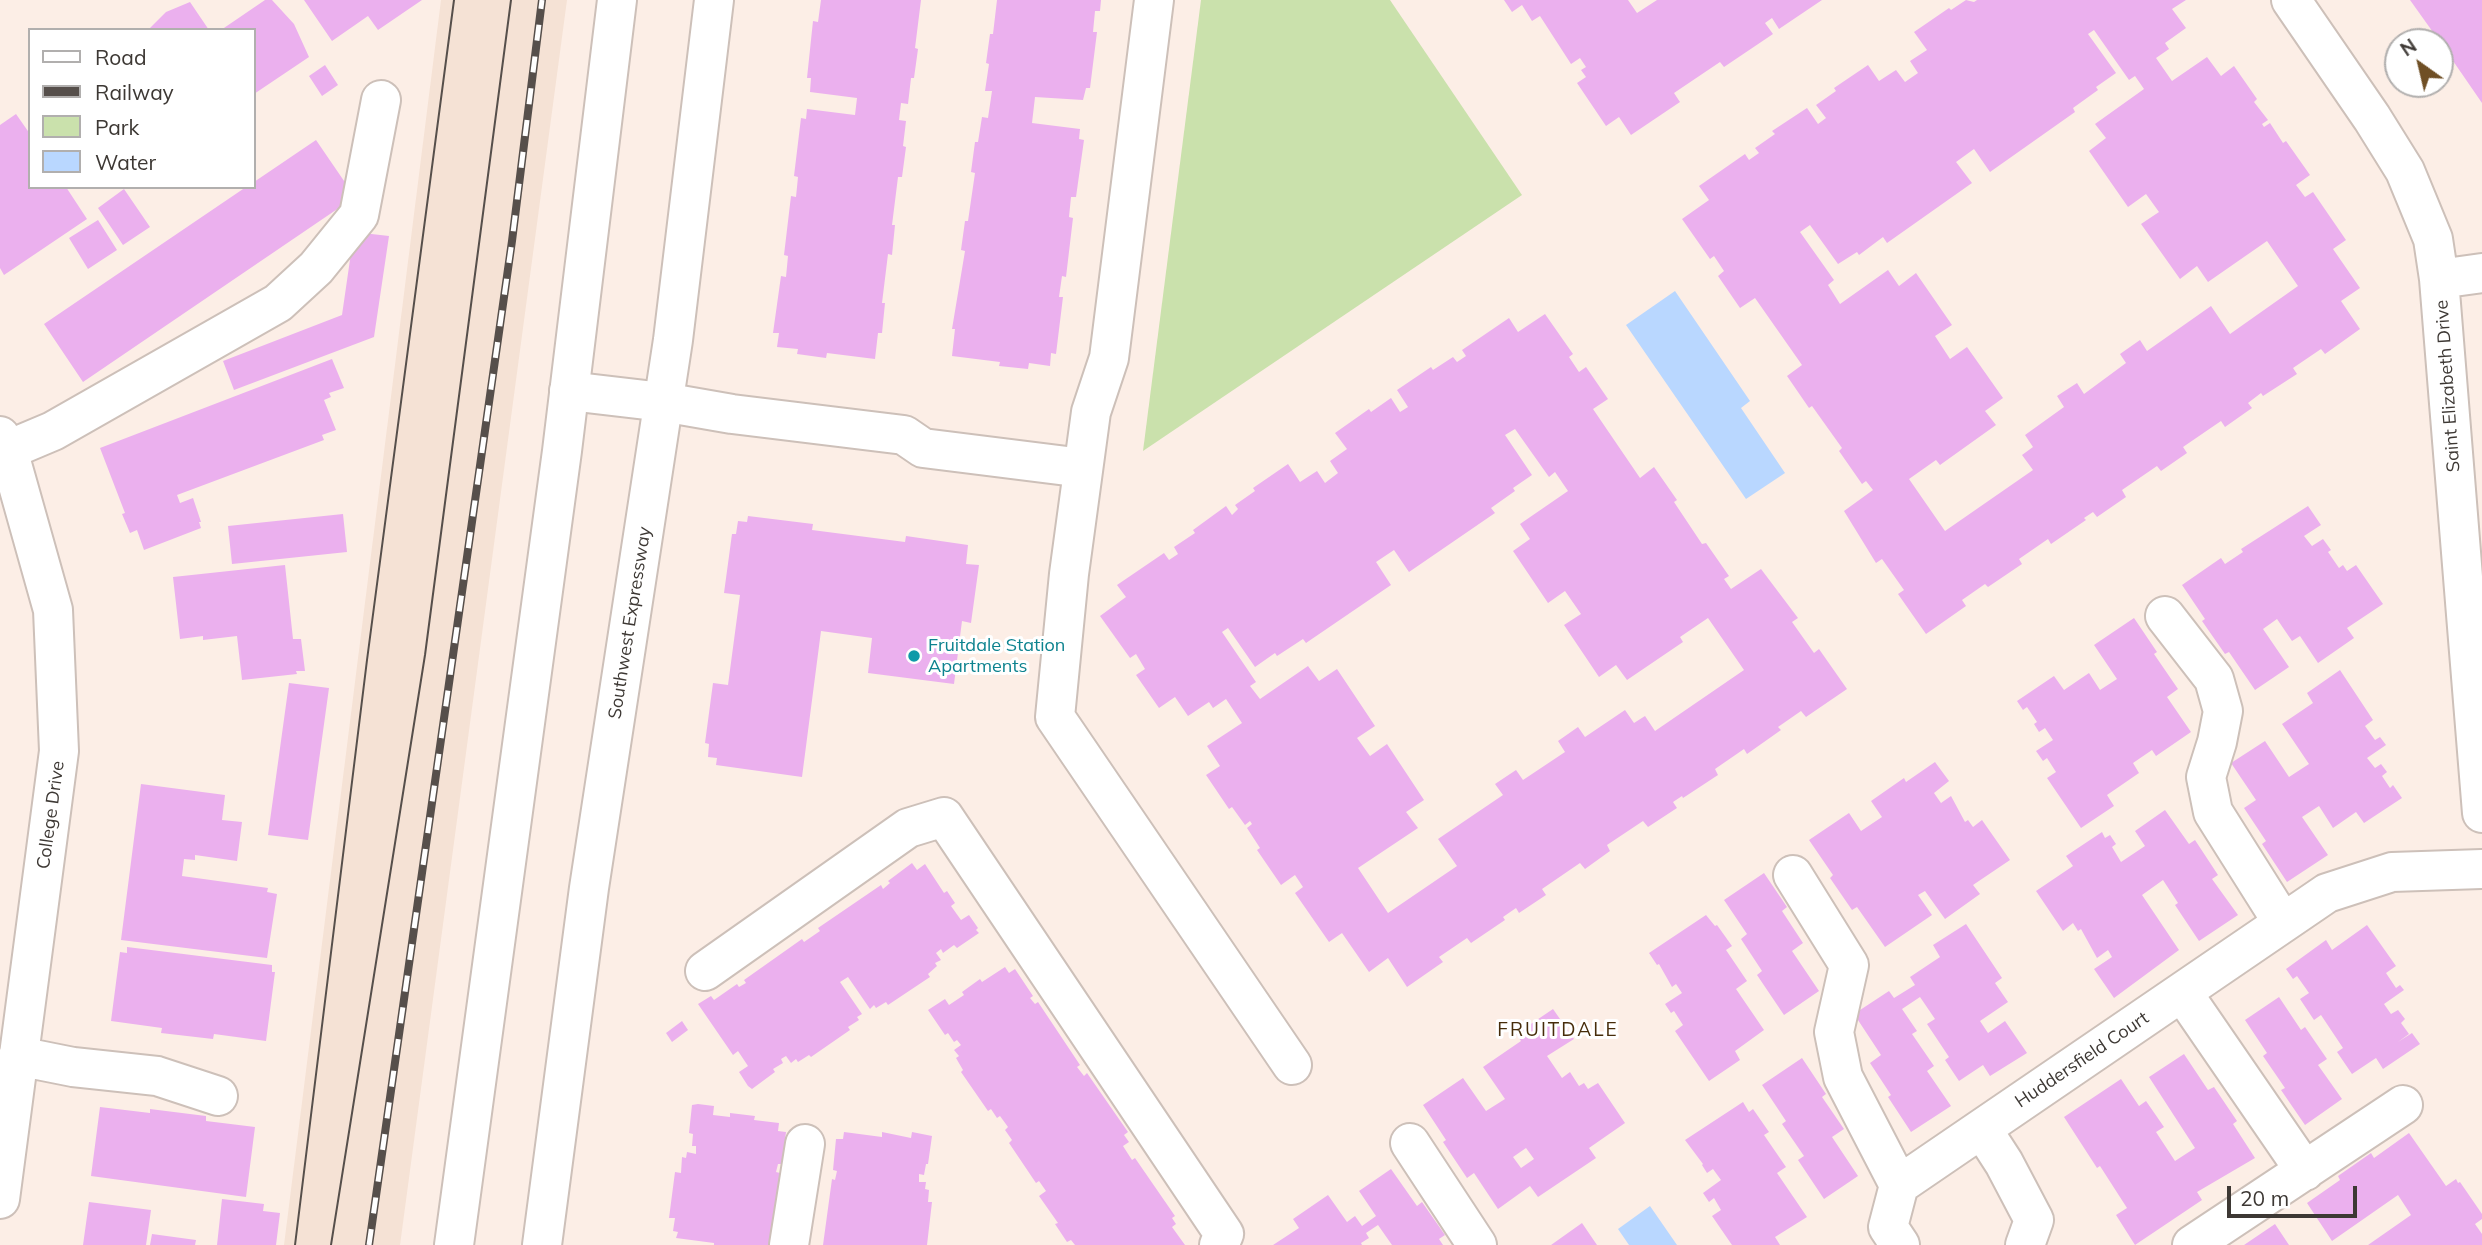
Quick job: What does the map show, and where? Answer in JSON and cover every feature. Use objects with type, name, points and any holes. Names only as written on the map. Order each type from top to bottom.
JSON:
[{"type":"street","points":[[454,1245],[569,391],[617,0]]},
{"type":"street","name":"Southwest Expressway","points":[[542,1245],[589,888],[663,402],[713,0]]},
{"type":"street","points":[[1154,0],[1109,358],[1091,412],[1083,468],[1055,717],[1292,1065]]},
{"type":"street","name":"Saint Elizabeth Drive","points":[[2291,0],[2405,171],[2433,239],[2439,279],[2479,730],[2482,813]]},
{"type":"street","points":[[4,443],[53,430],[278,303],[316,268],[359,215],[381,100]]},
{"type":"street","points":[[2439,279],[2482,273]]},
{"type":"street","points":[[569,391],[904,435],[923,448],[1083,468]]},
{"type":"street","name":"College Drive","points":[[0,1199],[59,751],[54,610],[4,443]]},
{"type":"street","points":[[2165,616],[2214,679],[2223,711],[2206,777],[2213,812],[2283,923]]},
{"type":"street","points":[[705,971],[908,828],[944,817],[1224,1234],[1219,1245]]},
{"type":"street","name":"Huddersfield Court","points":[[1899,1185],[2327,893],[2392,872],[2482,869]]},
{"type":"street","points":[[1793,875],[1849,965],[1834,1032],[1843,1077],[1899,1185],[1888,1227],[1900,1245]]},
{"type":"street","points":[[2182,992],[2305,1171]]},
{"type":"street","points":[[18,1056],[73,1067],[157,1076],[218,1096]]},
{"type":"street","points":[[2192,1245],[2403,1105]]},
{"type":"street","points":[[1982,1129],[2004,1163],[2034,1220],[2025,1245]]},
{"type":"street","points":[[789,1245],[805,1143]]},
{"type":"street","points":[[1410,1143],[1477,1245]]},
{"type":"shaded area","points":[[441,0],[567,0],[400,1245],[284,1245]]},
{"type":"green space","points":[[1201,0],[1390,0],[1522,195],[1143,451]]},
{"type":"water","points":[[1675,291],[1750,401],[1741,408],[1785,473],[1746,499],[1626,325]]},
{"type":"water","points":[[1650,1206],[1677,1245],[1629,1245],[1618,1229]]},
{"type":"building","points":[[265,0],[272,0],[294,24],[309,57],[256,93],[256,28],[224,28]]},
{"type":"building","points":[[304,0],[422,0],[378,30],[368,16],[332,41]]},
{"type":"building","points":[[821,0],[921,0],[914,78],[911,78],[908,104],[901,103],[899,120],[906,121],[903,146],[906,147],[902,177],[898,177],[892,225],[895,225],[892,255],[888,254],[882,303],[885,303],[882,333],[878,333],[875,359],[827,353],[826,358],[797,354],[798,349],[777,347],[779,333],[773,333],[781,276],[786,277],[788,256],[784,255],[791,196],[796,197],[798,177],[794,176],[801,118],[806,119],[807,109],[855,115],[857,98],[810,92],[811,78],[807,78],[813,21],[818,22]]},
{"type":"building","points":[[997,0],[1101,0],[1100,11],[1095,11],[1093,32],[1097,32],[1090,88],[1086,88],[1083,100],[1035,97],[1032,123],[1080,129],[1079,139],[1084,140],[1076,197],[1071,197],[1069,217],[1073,218],[1066,277],[1062,276],[1059,297],[1063,297],[1056,354],[1051,353],[1050,366],[1029,363],[1028,369],[999,366],[1000,362],[952,356],[955,329],[952,329],[965,251],[961,250],[975,173],[971,172],[975,142],[978,142],[982,117],[988,118],[992,91],[985,91],[989,64],[986,63]]},
{"type":"building","points":[[1504,0],[1628,0],[1637,13],[1657,0],[1822,0],[1779,29],[1772,18],[1765,23],[1773,34],[1724,67],[1720,62],[1674,93],[1680,102],[1631,135],[1619,117],[1606,126],[1577,83],[1586,77],[1581,70],[1586,67],[1580,58],[1571,64],[1540,16],[1532,21],[1522,5],[1512,12]]},
{"type":"building","points":[[1966,0],[2186,0],[2172,9],[2186,28],[2165,43],[2169,49],[2156,58],[2172,81],[2207,57],[2221,76],[2234,66],[2257,99],[2254,102],[2268,120],[2262,124],[2264,127],[2270,123],[2310,175],[2296,185],[2305,197],[2313,192],[2346,240],[2333,249],[2360,288],[2341,301],[2360,329],[2325,354],[2321,349],[2293,368],[2297,374],[2263,396],[2261,393],[2248,403],[2252,408],[2225,427],[2221,421],[2183,447],[2187,453],[2161,471],[2157,466],[2122,490],[2126,497],[2097,517],[2093,512],[2084,518],[2086,520],[2051,544],[2048,539],[2019,559],[2022,564],[1988,587],[1985,584],[1962,600],[1966,606],[1926,634],[1898,594],[1904,590],[1882,559],[1876,563],[1844,511],[1873,490],[1866,481],[1862,484],[1839,451],[1842,448],[1787,376],[1802,365],[1755,298],[1740,308],[1718,276],[1724,271],[1714,256],[1710,259],[1682,219],[1709,200],[1699,186],[1745,154],[1749,160],[1759,153],[1755,148],[1775,134],[1772,131],[1807,108],[1818,124],[1826,118],[1816,105],[1836,91],[1834,88],[1868,65],[1879,81],[1896,70],[1905,82],[1918,73],[1910,61],[1927,50],[1914,32],[1949,8],[1951,10]],"holes":[[[2094,30],[2129,80],[2135,76],[2144,89],[2095,124],[2106,138],[2089,151],[2128,207],[2146,194],[2159,212],[2141,224],[2180,279],[2197,266],[2208,282],[2267,241],[2298,286],[2230,334],[2211,306],[2147,351],[2140,340],[2120,354],[2126,363],[2084,394],[2077,383],[2057,396],[2064,407],[2025,435],[2033,447],[2022,455],[2033,470],[1945,531],[1909,479],[1936,460],[1940,465],[1996,425],[1985,411],[2003,398],[1967,347],[1950,359],[1935,336],[1952,325],[1916,273],[1899,286],[1888,270],[1840,304],[1828,285],[1834,280],[1800,232],[1810,225],[1838,264],[1857,252],[1859,255],[1883,237],[1887,243],[1972,183],[1956,162],[1974,149],[1990,172],[2075,112],[2073,108],[2116,73],[2088,34]]]},
{"type":"building","points":[[2410,0],[2482,0],[2482,103],[2454,62],[2454,28],[2430,28]]},
{"type":"building","points":[[190,2],[208,28],[150,28],[166,12]]},
{"type":"building","points":[[325,65],[338,85],[322,96],[309,76]]},
{"type":"building","points":[[16,114],[28,131],[28,189],[67,189],[87,219],[4,275],[0,268],[0,125]]},
{"type":"building","points":[[316,140],[355,197],[83,382],[44,324],[243,189],[256,189],[256,181]]},
{"type":"building","points":[[124,189],[150,227],[123,245],[98,208]]},
{"type":"building","points":[[98,220],[117,250],[88,269],[69,238]]},
{"type":"building","points":[[354,232],[389,236],[374,337],[234,390],[223,361],[342,315]]},
{"type":"building","points":[[1545,314],[1573,354],[1569,357],[1579,372],[1586,367],[1608,399],[1593,409],[1640,478],[1654,467],[1702,544],[1706,543],[1729,576],[1724,579],[1731,589],[1761,569],[1798,618],[1792,622],[1814,653],[1819,649],[1847,689],[1806,717],[1801,711],[1778,727],[1781,730],[1747,754],[1744,749],[1715,769],[1718,775],[1673,802],[1677,808],[1648,827],[1643,821],[1607,845],[1610,851],[1585,869],[1580,863],[1542,889],[1546,895],[1519,913],[1516,908],[1503,917],[1505,920],[1471,943],[1467,938],[1439,957],[1443,962],[1407,987],[1388,958],[1369,972],[1342,933],[1329,942],[1295,893],[1303,887],[1295,875],[1281,885],[1257,850],[1260,848],[1247,828],[1252,824],[1250,821],[1245,825],[1232,807],[1229,809],[1206,775],[1220,766],[1207,746],[1242,723],[1226,699],[1213,708],[1209,702],[1188,716],[1175,697],[1159,708],[1136,675],[1145,669],[1136,654],[1130,658],[1100,616],[1126,597],[1117,585],[1164,553],[1169,560],[1178,554],[1174,547],[1226,506],[1232,515],[1238,509],[1235,505],[1255,491],[1253,488],[1288,464],[1300,482],[1317,471],[1325,483],[1338,473],[1330,461],[1347,449],[1335,433],[1369,409],[1371,412],[1391,398],[1400,412],[1408,407],[1397,390],[1431,367],[1433,370],[1453,357],[1457,362],[1466,356],[1462,350],[1509,318],[1518,332]],"holes":[[[1515,429],[1549,477],[1555,472],[1568,491],[1520,524],[1530,539],[1513,551],[1548,603],[1565,591],[1581,614],[1564,625],[1599,677],[1616,665],[1627,680],[1683,642],[1680,637],[1708,618],[1744,670],[1655,731],[1645,716],[1634,723],[1625,710],[1585,737],[1578,727],[1558,741],[1565,752],[1523,780],[1516,770],[1495,784],[1503,795],[1438,839],[1457,866],[1388,913],[1358,868],[1418,828],[1406,812],[1424,800],[1387,744],[1370,756],[1357,738],[1375,726],[1337,669],[1319,681],[1308,666],[1260,699],[1250,686],[1256,682],[1222,632],[1228,628],[1255,667],[1303,639],[1306,643],[1391,585],[1376,562],[1394,550],[1409,572],[1495,513],[1491,508],[1532,475],[1505,435]]]},
{"type":"building","points":[[332,359],[344,388],[329,393],[331,397],[324,400],[336,430],[322,435],[324,440],[177,495],[180,503],[193,498],[201,528],[144,550],[137,530],[130,533],[100,448]]},
{"type":"building","points":[[2308,506],[2321,525],[2304,536],[2312,546],[2323,539],[2339,568],[2343,565],[2347,571],[2356,565],[2383,604],[2347,628],[2354,638],[2318,663],[2300,636],[2292,641],[2277,619],[2263,629],[2289,667],[2255,690],[2229,652],[2225,654],[2202,621],[2205,619],[2182,585],[2221,558],[2225,564],[2243,552],[2241,549]]},
{"type":"building","points":[[343,514],[347,552],[232,564],[228,526]]},
{"type":"building","name":"Fruitdale Station Apartments","points":[[748,516],[813,524],[812,530],[905,542],[906,536],[968,545],[966,564],[979,565],[971,623],[962,621],[954,684],[868,673],[872,638],[821,631],[802,777],[716,765],[717,758],[708,757],[709,744],[705,743],[713,683],[728,685],[740,595],[724,593],[732,534],[736,534],[738,521],[747,522]]},
{"type":"building","points":[[285,565],[293,639],[301,639],[305,671],[242,680],[237,636],[203,640],[203,636],[180,639],[173,577]]},
{"type":"building","points":[[2134,618],[2178,689],[2167,697],[2191,732],[2156,756],[2152,750],[2133,763],[2139,773],[2107,795],[2114,806],[2081,828],[2047,778],[2056,772],[2047,758],[2043,761],[2036,751],[2053,740],[2045,728],[2039,732],[2034,724],[2037,722],[2027,707],[2023,710],[2017,701],[2054,676],[2064,690],[2089,673],[2100,690],[2117,679],[2094,645]]},
{"type":"building","points":[[2340,670],[2373,720],[2365,726],[2375,740],[2380,737],[2386,745],[2367,758],[2375,768],[2381,764],[2387,772],[2382,776],[2390,788],[2393,785],[2402,798],[2364,823],[2356,812],[2333,828],[2319,806],[2302,817],[2328,855],[2287,882],[2262,844],[2266,841],[2244,808],[2256,800],[2231,763],[2265,741],[2289,777],[2309,764],[2282,724],[2313,703],[2307,693]]},
{"type":"building","points":[[289,683],[329,688],[308,840],[268,835]]},
{"type":"building","points":[[1935,762],[1949,781],[1934,793],[1941,803],[1951,796],[1965,822],[1968,820],[1973,827],[1982,820],[2010,860],[1973,885],[1980,894],[1945,919],[1925,891],[1918,895],[1932,915],[1885,947],[1857,907],[1852,910],[1830,878],[1833,875],[1809,840],[1849,813],[1861,831],[1882,817],[1871,801],[1904,778],[1906,782]]},
{"type":"building","points":[[141,784],[225,795],[222,820],[242,822],[237,861],[195,855],[195,860],[184,859],[182,876],[268,888],[267,892],[277,894],[267,958],[121,940]]},
{"type":"building","points":[[2165,810],[2189,844],[2195,840],[2218,875],[2212,879],[2238,915],[2199,941],[2175,905],[2178,903],[2163,880],[2142,895],[2179,950],[2114,998],[2094,969],[2112,957],[2108,950],[2097,958],[2081,929],[2078,931],[2073,923],[2063,931],[2036,891],[2073,866],[2066,856],[2102,832],[2105,838],[2110,835],[2116,844],[2112,847],[2121,862],[2145,846],[2135,831]]},
{"type":"building","points":[[912,863],[917,870],[925,864],[944,893],[947,891],[955,903],[951,906],[961,920],[969,915],[979,933],[957,948],[954,945],[943,953],[941,949],[936,953],[941,960],[935,963],[937,966],[928,974],[930,977],[888,1005],[886,1002],[870,1009],[848,977],[840,982],[862,1014],[857,1017],[859,1020],[848,1027],[850,1030],[811,1057],[809,1055],[791,1063],[786,1056],[781,1059],[783,1063],[773,1069],[775,1072],[752,1089],[739,1072],[748,1066],[738,1051],[733,1055],[698,1004],[711,996],[714,1000],[737,984],[739,987],[746,983],[744,980],[802,939],[804,942],[820,931],[818,928],[881,885],[883,889],[890,883],[888,881]]},
{"type":"building","points":[[1764,873],[1787,907],[1782,911],[1803,943],[1792,951],[1819,991],[1784,1015],[1757,975],[1762,971],[1741,939],[1747,934],[1724,900]]},
{"type":"building","points":[[1706,915],[1732,946],[1726,950],[1747,981],[1736,989],[1764,1030],[1735,1051],[1740,1060],[1709,1081],[1675,1031],[1683,1025],[1674,1011],[1671,1013],[1665,1004],[1682,993],[1676,984],[1672,987],[1659,964],[1657,965],[1649,953]]},
{"type":"building","points":[[1966,924],[2002,978],[1995,983],[2008,1002],[1980,1021],[1988,1033],[2005,1021],[2027,1053],[1990,1076],[1983,1065],[1959,1081],[1945,1060],[1949,1057],[1927,1024],[1935,1019],[1920,997],[1902,1009],[1917,1031],[1912,1034],[1934,1066],[1927,1071],[1951,1106],[1911,1132],[1870,1063],[1881,1055],[1854,1014],[1889,991],[1894,998],[1915,985],[1910,977],[1940,957],[1933,945]]},
{"type":"building","points":[[2367,925],[2396,966],[2386,973],[2396,988],[2400,985],[2404,990],[2384,1004],[2391,1014],[2398,1010],[2405,1019],[2401,1023],[2409,1034],[2398,1042],[2412,1033],[2420,1044],[2383,1069],[2376,1058],[2352,1074],[2337,1052],[2343,1048],[2321,1015],[2314,1020],[2300,999],[2309,993],[2297,976],[2293,979],[2286,969],[2326,940],[2332,950]]},
{"type":"building","points":[[127,947],[272,965],[272,972],[275,972],[266,1041],[214,1034],[213,1039],[161,1033],[162,1028],[111,1021],[120,952],[127,953]]},
{"type":"building","points":[[1005,967],[1009,973],[1015,969],[1033,996],[1030,998],[1035,1004],[1038,1002],[1080,1065],[1077,1067],[1084,1076],[1087,1073],[1128,1132],[1124,1135],[1129,1142],[1123,1146],[1132,1160],[1135,1158],[1175,1216],[1172,1218],[1176,1224],[1172,1227],[1185,1245],[1075,1245],[1071,1240],[1067,1242],[1055,1224],[1058,1223],[1039,1196],[1046,1191],[1039,1181],[1036,1183],[1009,1143],[1012,1140],[1005,1130],[1008,1127],[1000,1116],[997,1118],[991,1109],[988,1111],[961,1072],[963,1070],[956,1058],[959,1056],[954,1050],[961,1045],[957,1040],[954,1042],[948,1033],[945,1035],[928,1010],[945,999],[949,1005],[980,979],[982,982]]},
{"type":"building","points":[[2279,997],[2301,1030],[2305,1027],[2327,1059],[2318,1065],[2342,1099],[2305,1125],[2281,1090],[2285,1088],[2263,1056],[2267,1053],[2245,1020]]},
{"type":"building","points":[[1553,1009],[1574,1039],[1547,1056],[1562,1078],[1570,1072],[1579,1086],[1584,1083],[1588,1089],[1598,1083],[1625,1123],[1589,1148],[1596,1158],[1538,1197],[1530,1186],[1498,1209],[1474,1173],[1467,1178],[1423,1105],[1463,1078],[1486,1111],[1505,1099],[1483,1067],[1521,1041],[1516,1034]],"holes":[[[1526,1148],[1534,1159],[1521,1168],[1513,1157]]]},
{"type":"building","points":[[682,1021],[688,1030],[672,1042],[666,1033]]},
{"type":"building","points":[[2184,1054],[2208,1090],[2214,1087],[2237,1121],[2233,1124],[2255,1158],[2197,1192],[2202,1200],[2135,1245],[2116,1215],[2127,1208],[2064,1117],[2121,1079],[2139,1106],[2146,1101],[2164,1127],[2156,1132],[2175,1161],[2195,1148],[2149,1077]]},
{"type":"building","points":[[1802,1058],[1826,1094],[1822,1097],[1844,1129],[1832,1137],[1858,1176],[1824,1199],[1798,1160],[1804,1156],[1782,1124],[1786,1121],[1762,1085]]},
{"type":"building","points":[[1743,1102],[1749,1112],[1753,1109],[1769,1132],[1764,1135],[1786,1167],[1777,1173],[1807,1217],[1775,1237],[1780,1245],[1732,1245],[1712,1216],[1721,1210],[1714,1198],[1709,1202],[1703,1193],[1721,1180],[1713,1169],[1707,1173],[1685,1140]]},
{"type":"building","points":[[692,1105],[714,1106],[713,1115],[730,1117],[730,1113],[755,1116],[754,1120],[779,1123],[778,1131],[786,1132],[782,1164],[778,1164],[776,1172],[780,1173],[771,1245],[714,1245],[676,1238],[678,1232],[673,1231],[675,1218],[669,1218],[675,1172],[681,1173],[682,1157],[686,1158],[687,1152],[696,1154],[696,1146],[692,1146],[693,1134],[689,1133]]},
{"type":"building","points":[[100,1107],[150,1113],[150,1109],[206,1116],[206,1121],[255,1127],[246,1197],[91,1176]]},
{"type":"building","points":[[844,1132],[882,1137],[882,1132],[911,1138],[912,1132],[932,1136],[928,1164],[924,1175],[919,1174],[919,1182],[926,1182],[925,1189],[929,1190],[928,1202],[932,1202],[927,1245],[823,1245],[832,1179],[835,1180],[837,1171],[833,1170],[836,1139],[843,1139]]},
{"type":"building","points":[[2409,1133],[2446,1186],[2456,1179],[2460,1182],[2482,1214],[2482,1219],[2475,1224],[2482,1234],[2482,1245],[2368,1245],[2411,1215],[2398,1195],[2332,1241],[2307,1203],[2340,1180],[2338,1176],[2371,1153],[2374,1158]]},
{"type":"building","points":[[1391,1169],[1417,1206],[1422,1202],[1445,1235],[1439,1239],[1443,1245],[1392,1245],[1378,1225],[1366,1233],[1369,1238],[1361,1243],[1362,1245],[1273,1245],[1299,1228],[1293,1219],[1328,1195],[1347,1222],[1355,1216],[1362,1226],[1376,1216],[1359,1191]]},
{"type":"building","points":[[222,1199],[264,1204],[263,1211],[280,1213],[276,1245],[217,1245]]},
{"type":"building","points":[[89,1202],[151,1210],[146,1245],[83,1245]]},
{"type":"building","points":[[1582,1223],[1597,1245],[1551,1245]]},
{"type":"building","points":[[2275,1224],[2289,1245],[2244,1245]]},
{"type":"building","points":[[152,1234],[196,1240],[195,1245],[150,1245]]},
{"type":"tram line","points":[[295,1245],[367,660],[454,0]]},
{"type":"tram line","points":[[331,1245],[425,655],[511,0]]},
{"type":"railway","points":[[369,1245],[512,241],[542,0]]},
{"type":"place","name":"Fruitdale Station Apartments","points":[[914,656]]},
{"type":"district","name":"FRUITDALE","points":[[1558,1030]]}]
